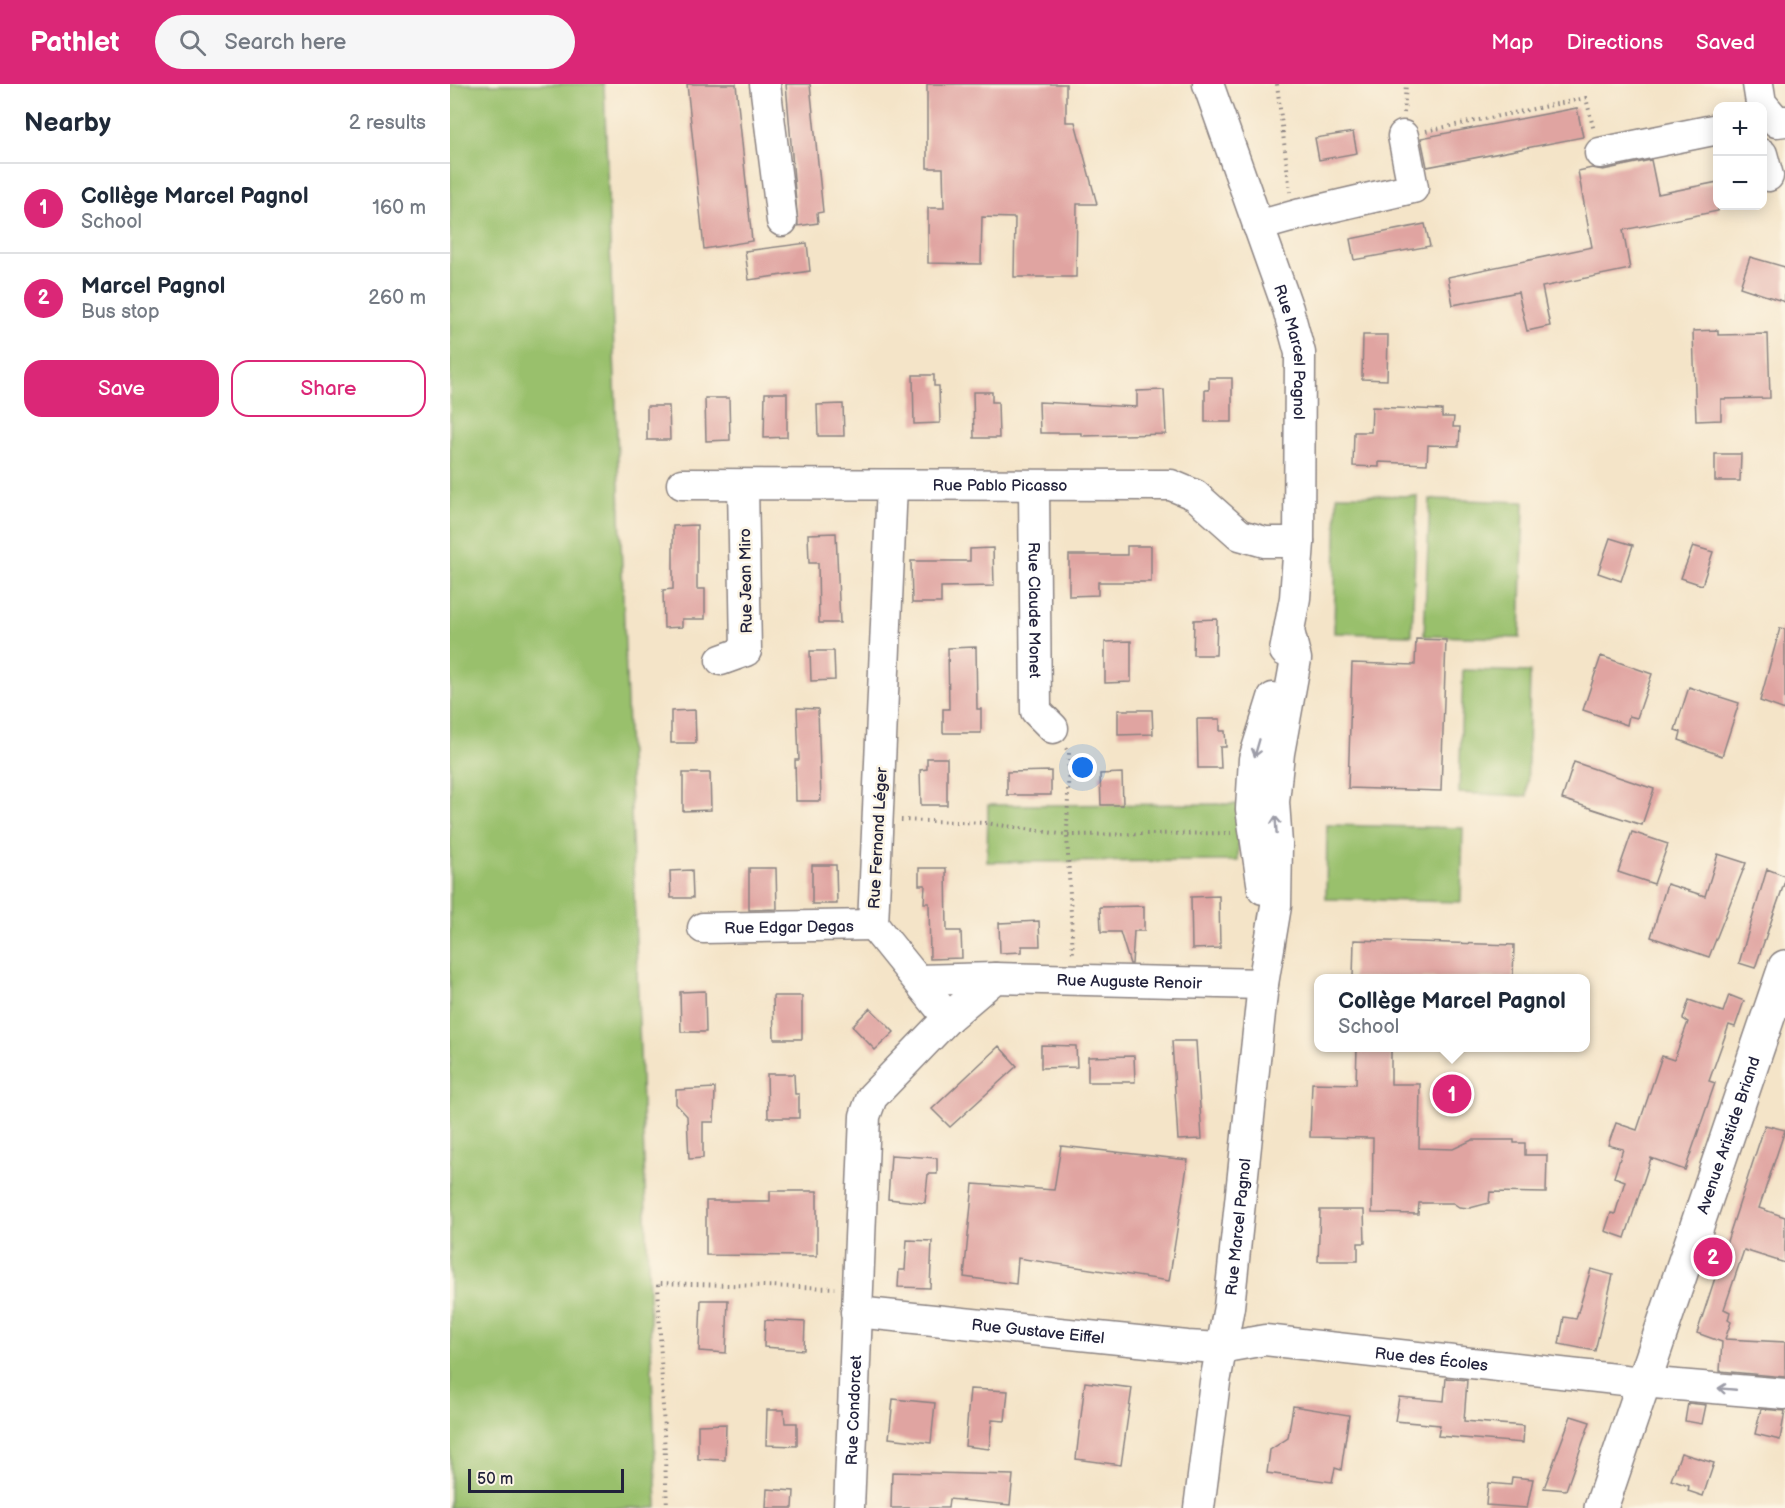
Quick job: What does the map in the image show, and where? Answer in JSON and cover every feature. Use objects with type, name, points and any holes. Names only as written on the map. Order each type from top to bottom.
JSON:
[{"type":"main road","name":"Avenue Aristide Briand","points":[[1601,1508],[1785,967]]},
{"type":"street","points":[[765,84],[782,221]]},
{"type":"street","name":"Rue Marcel Pagnol","points":[[1208,84],[1300,353],[1299,542],[1289,631],[1269,717],[1254,759],[1251,809],[1263,894],[1267,946]]},
{"type":"street","points":[[1600,153],[1713,130]]},
{"type":"street","points":[[1258,226],[1413,188],[1403,136]]},
{"type":"street","name":"Rue Pablo Picasso","points":[[682,484],[1171,485],[1195,495],[1240,535],[1265,542],[1299,542]]},
{"type":"street","name":"Rue Jean Miro","points":[[721,660],[746,651],[743,485]]},
{"type":"street","name":"Rue Fernand Léger","points":[[892,485],[873,925],[948,1018]]},
{"type":"street","name":"Rue Claude Monet","points":[[1034,486],[1036,711],[1053,728]]},
{"type":"street","name":"Rue Marcel Pagnol","points":[[1198,1508],[1220,1348],[1229,1307],[1267,946],[1276,906],[1277,844],[1274,802],[1279,753],[1296,658],[1289,631]]},
{"type":"street","name":"Rue Edgar Degas","points":[[703,928],[873,925]]},
{"type":"street","points":[[857,1300],[865,1116],[872,1097],[948,1018],[995,978]]},
{"type":"street","name":"Rue Auguste Renoir","points":[[918,980],[995,978],[1263,984]]},
{"type":"street","name":"Rue Gustave Eiffel","points":[[857,1300],[1220,1348]]},
{"type":"street","name":"Rue Condorcet","points":[[849,1508],[857,1300]]},
{"type":"street","name":"Rue des Écoles","points":[[1220,1348],[1265,1340],[1642,1382],[1785,1394]]},
{"type":"path","points":[[1277,84],[1294,216]]},
{"type":"path","points":[[1403,136],[1586,98],[1600,153]]},
{"type":"path","points":[[1053,728],[1069,753],[1067,835],[1074,980]]},
{"type":"path","points":[[879,820],[986,823],[1067,835],[1254,833]]},
{"type":"path","points":[[667,1508],[658,1283],[857,1300]]},
{"type":"green space","points":[[450,84],[604,84],[657,1508],[450,1508]]},
{"type":"green space","points":[[1337,495],[1417,496],[1412,635],[1334,633]]},
{"type":"green space","points":[[1430,499],[1524,502],[1520,638],[1424,636]]},
{"type":"green space","points":[[1463,670],[1530,672],[1527,796],[1459,793]]},
{"type":"green space","points":[[1240,804],[1238,861],[987,862],[988,805]]},
{"type":"green space","points":[[1327,825],[1463,828],[1461,902],[1326,899]]},
{"type":"building","points":[[687,84],[736,84],[752,241],[704,249]]},
{"type":"building","points":[[786,84],[810,84],[823,212],[817,213],[818,223],[798,226]]},
{"type":"building","points":[[927,84],[1066,84],[1066,122],[1075,122],[1097,204],[1077,204],[1076,277],[1014,277],[1015,218],[982,217],[981,264],[928,263],[928,208],[944,208],[943,168],[927,168]]},
{"type":"building","points":[[1577,108],[1583,137],[1427,167],[1421,138]]},
{"type":"building","points":[[1353,132],[1357,153],[1319,160],[1315,138]]},
{"type":"building","points":[[1651,160],[1658,194],[1713,183],[1713,210],[1718,211],[1623,230],[1630,269],[1542,287],[1550,326],[1527,331],[1518,292],[1453,305],[1448,277],[1592,247],[1578,171],[1592,168],[1603,170]]},
{"type":"building","points":[[1425,224],[1430,246],[1354,260],[1350,239]]},
{"type":"building","points":[[807,243],[810,271],[749,280],[745,251]]},
{"type":"building","points":[[1750,257],[1785,267],[1785,302],[1740,287]]},
{"type":"building","points":[[1718,330],[1718,335],[1768,334],[1770,398],[1721,399],[1721,420],[1696,421],[1693,331]]},
{"type":"building","points":[[1363,335],[1388,335],[1387,380],[1362,379]]},
{"type":"building","points":[[913,375],[934,375],[934,386],[939,386],[940,423],[914,424]]},
{"type":"building","points":[[1209,378],[1232,378],[1232,422],[1205,422],[1205,390],[1209,390]]},
{"type":"building","points":[[1164,390],[1166,434],[1081,436],[1081,433],[1040,433],[1039,402],[1137,407],[1137,391]]},
{"type":"building","points":[[973,392],[992,392],[992,402],[998,402],[999,438],[974,438]]},
{"type":"building","points":[[765,393],[787,393],[787,437],[764,438]]},
{"type":"building","points":[[705,398],[729,398],[730,440],[706,441]]},
{"type":"building","points":[[843,404],[844,436],[818,436],[817,405]]},
{"type":"building","points":[[647,406],[669,406],[670,440],[647,440]]},
{"type":"building","points":[[1372,407],[1442,410],[1442,417],[1454,417],[1453,427],[1460,427],[1459,446],[1428,445],[1427,464],[1379,462],[1379,467],[1353,466],[1354,432],[1371,432]]},
{"type":"building","points":[[1715,454],[1741,454],[1740,481],[1715,481]]},
{"type":"building","points":[[697,525],[697,589],[705,589],[705,619],[682,619],[682,627],[664,628],[663,590],[673,589],[673,526]]},
{"type":"building","points":[[836,533],[840,623],[819,623],[818,563],[809,563],[808,534]]},
{"type":"building","points":[[1610,538],[1633,545],[1621,581],[1598,573]]},
{"type":"building","points":[[1127,546],[1151,546],[1151,582],[1098,582],[1098,595],[1069,596],[1069,555],[1127,555]]},
{"type":"building","points":[[1693,546],[1713,552],[1702,585],[1681,578]]},
{"type":"building","points":[[993,548],[994,586],[941,587],[941,603],[912,603],[911,561],[970,561],[970,549]]},
{"type":"building","points":[[1217,619],[1216,655],[1193,655],[1194,620]]},
{"type":"building","points":[[1780,628],[1785,629],[1785,710],[1760,701]]},
{"type":"building","points":[[1416,639],[1446,640],[1441,791],[1348,788],[1352,663],[1415,665]]},
{"type":"building","points":[[1131,641],[1131,682],[1105,683],[1105,642]]},
{"type":"building","points":[[976,647],[977,709],[981,709],[981,733],[943,733],[943,709],[949,709],[948,648]]},
{"type":"building","points":[[810,651],[834,651],[835,680],[811,681]]},
{"type":"building","points":[[1601,656],[1652,674],[1637,718],[1629,716],[1627,725],[1583,710]]},
{"type":"building","points":[[1689,687],[1739,703],[1722,756],[1679,740],[1681,732],[1675,730]]},
{"type":"building","points":[[797,708],[818,709],[821,801],[796,801],[795,760],[799,760]]},
{"type":"building","points":[[695,710],[696,743],[671,743],[671,711]]},
{"type":"building","points":[[1118,710],[1152,710],[1153,734],[1118,735]]},
{"type":"building","points":[[1197,719],[1220,719],[1220,731],[1225,731],[1226,747],[1220,747],[1221,768],[1198,768]]},
{"type":"building","points":[[927,758],[947,758],[947,805],[921,805],[920,770],[927,769]]},
{"type":"building","points":[[1574,762],[1654,789],[1642,825],[1562,799]]},
{"type":"building","points":[[1051,771],[1051,795],[1007,795],[1007,772]]},
{"type":"building","points":[[683,773],[710,773],[711,810],[683,811]]},
{"type":"building","points":[[1122,773],[1123,805],[1101,805],[1100,774]]},
{"type":"building","points":[[1632,832],[1668,844],[1654,884],[1618,872]]},
{"type":"building","points":[[1718,854],[1746,863],[1709,957],[1651,937],[1667,884],[1705,896]]},
{"type":"building","points":[[812,865],[836,865],[837,904],[812,904]]},
{"type":"building","points":[[749,868],[776,868],[777,909],[749,910]]},
{"type":"building","points":[[919,868],[946,868],[947,931],[961,931],[962,958],[930,959],[929,903],[924,903],[925,885],[919,885]]},
{"type":"building","points":[[1767,869],[1785,876],[1785,881],[1755,968],[1739,963]]},
{"type":"building","points":[[692,870],[693,898],[671,898],[670,871]]},
{"type":"building","points":[[1219,896],[1220,948],[1192,949],[1191,897]]},
{"type":"building","points":[[1144,906],[1144,931],[1134,931],[1132,964],[1130,964],[1120,932],[1101,932],[1100,907]]},
{"type":"building","points":[[1039,921],[1040,946],[1022,946],[1022,952],[1000,953],[999,923]]},
{"type":"building","points":[[1354,940],[1514,945],[1513,974],[1353,974]]},
{"type":"building","points":[[705,991],[706,1032],[681,1032],[680,992]]},
{"type":"building","points":[[1729,995],[1744,1001],[1735,1027],[1729,1025],[1709,1081],[1715,1083],[1685,1170],[1651,1158],[1625,1238],[1605,1231],[1611,1213],[1615,1214],[1625,1181],[1614,1177],[1623,1149],[1608,1145],[1616,1123],[1637,1130],[1662,1056],[1674,1060],[1688,1022],[1683,1019],[1689,1000],[1723,1012]]},
{"type":"building","points":[[773,996],[802,996],[802,1039],[774,1039]]},
{"type":"building","points":[[870,1008],[894,1032],[875,1050],[852,1026]]},
{"type":"building","points":[[1172,1041],[1196,1041],[1202,1139],[1178,1140]]},
{"type":"building","points":[[1041,1045],[1076,1046],[1077,1067],[1041,1068]]},
{"type":"building","points":[[999,1046],[1017,1066],[950,1127],[932,1109]]},
{"type":"building","points":[[1357,1052],[1391,1052],[1391,1084],[1420,1084],[1419,1148],[1453,1149],[1472,1140],[1514,1140],[1514,1143],[1525,1143],[1525,1155],[1547,1155],[1546,1193],[1490,1192],[1489,1203],[1470,1208],[1459,1207],[1453,1203],[1419,1203],[1418,1214],[1372,1213],[1373,1138],[1310,1137],[1312,1083],[1356,1084]]},
{"type":"building","points":[[1134,1056],[1135,1082],[1088,1082],[1088,1057]]},
{"type":"building","points":[[767,1074],[794,1074],[795,1094],[799,1094],[799,1118],[768,1118]]},
{"type":"building","points":[[715,1088],[714,1122],[703,1122],[703,1158],[689,1159],[687,1116],[676,1104],[676,1090]]},
{"type":"building","points":[[1765,1125],[1785,1130],[1759,1208],[1785,1217],[1785,1263],[1744,1250],[1724,1309],[1730,1312],[1728,1320],[1731,1322],[1725,1339],[1785,1342],[1785,1377],[1720,1371],[1722,1342],[1697,1333]]},
{"type":"building","points":[[1061,1146],[1188,1160],[1169,1281],[1018,1258],[1016,1284],[964,1277],[973,1184],[1054,1190]]},
{"type":"building","points":[[891,1155],[937,1158],[937,1174],[928,1174],[925,1203],[888,1199]]},
{"type":"building","points":[[770,1191],[817,1191],[817,1256],[706,1255],[706,1201],[770,1201]]},
{"type":"building","points":[[1320,1210],[1364,1210],[1365,1243],[1358,1243],[1358,1261],[1318,1261]]},
{"type":"building","points":[[907,1240],[932,1241],[930,1288],[898,1287],[899,1270],[905,1270]]},
{"type":"building","points":[[1591,1269],[1613,1275],[1595,1351],[1559,1344],[1564,1317],[1576,1319]]},
{"type":"building","points":[[701,1300],[728,1300],[726,1353],[699,1351]]},
{"type":"building","points":[[765,1320],[805,1322],[804,1350],[764,1347]]},
{"type":"building","points":[[1446,1378],[1467,1380],[1464,1421],[1524,1426],[1523,1443],[1438,1436],[1440,1425],[1395,1421],[1399,1397],[1444,1401]]},
{"type":"building","points":[[1085,1382],[1132,1388],[1121,1465],[1076,1459]]},
{"type":"building","points":[[970,1389],[1008,1391],[1005,1421],[992,1420],[989,1449],[965,1446]]},
{"type":"building","points":[[893,1399],[935,1403],[931,1443],[889,1438]]},
{"type":"building","points":[[1688,1403],[1706,1405],[1702,1424],[1685,1421]]},
{"type":"building","points":[[1293,1406],[1349,1415],[1341,1470],[1335,1468],[1332,1482],[1267,1473],[1270,1450],[1288,1438]]},
{"type":"building","points":[[1761,1409],[1785,1411],[1780,1440],[1755,1434]]},
{"type":"building","points":[[767,1410],[784,1410],[785,1423],[797,1423],[797,1446],[766,1445]]},
{"type":"building","points":[[1571,1416],[1590,1422],[1566,1490],[1544,1488]]},
{"type":"building","points":[[726,1424],[725,1460],[698,1459],[698,1425]]},
{"type":"building","points":[[1681,1453],[1714,1463],[1703,1496],[1688,1491],[1689,1486],[1671,1480]]},
{"type":"building","points":[[892,1472],[1013,1475],[1010,1505],[949,1499],[948,1508],[891,1508]]},
{"type":"building","points":[[1512,1477],[1533,1479],[1527,1508],[1486,1505],[1488,1483],[1511,1485]]},
{"type":"building","points":[[767,1489],[794,1491],[793,1508],[766,1508]]},
{"type":"place","name":"Collège Marcel Pagnol","points":[[1452,1094]]},
{"type":"place","name":"Marcel Pagnol","points":[[1713,1257]]}]
